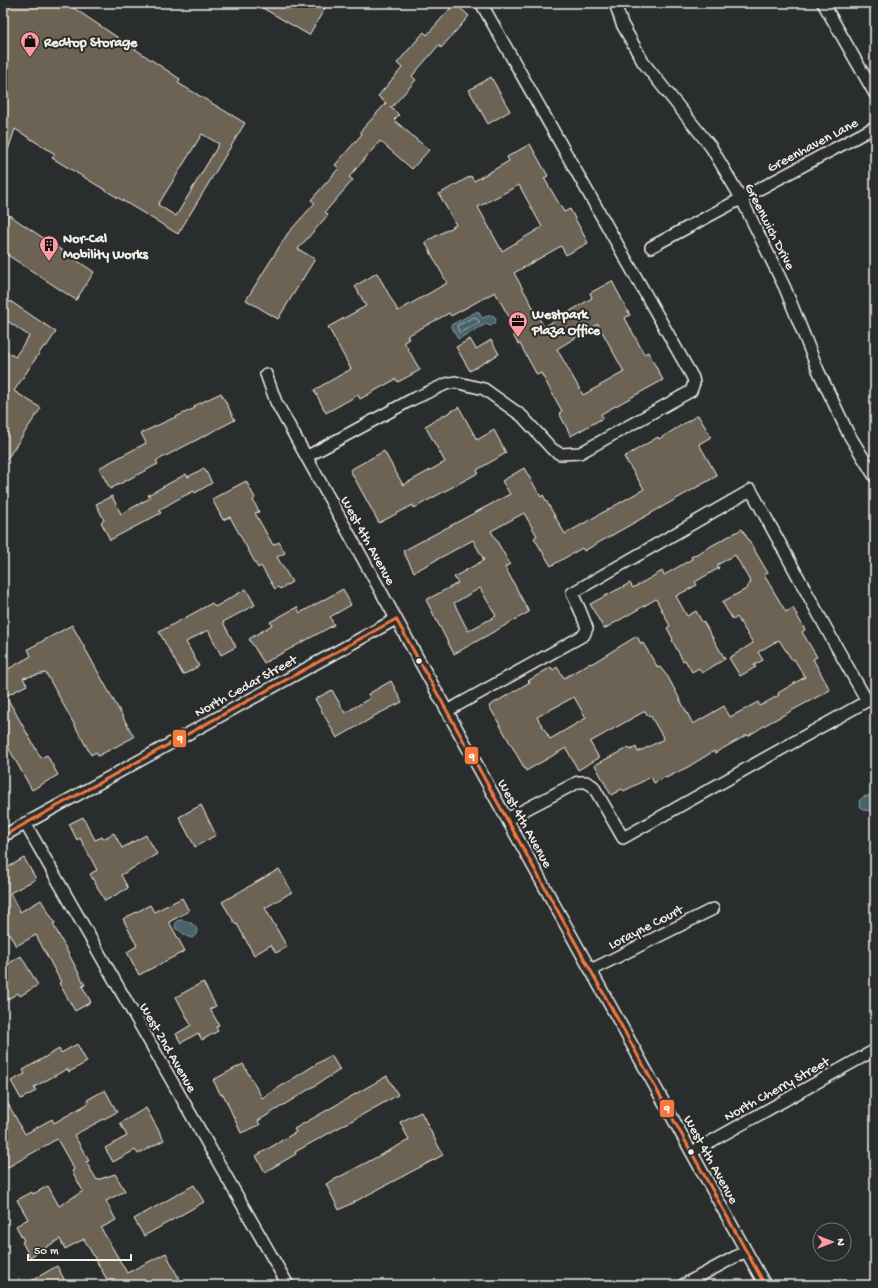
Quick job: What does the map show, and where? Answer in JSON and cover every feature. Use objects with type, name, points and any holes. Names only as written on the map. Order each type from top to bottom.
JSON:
[{"type":"street","points":[[306,457],[411,400],[446,384],[455,382],[484,389],[522,416],[552,449],[560,454],[580,453],[691,391],[694,378],[481,3]]},
{"type":"street","name":"Greenwich Drive","points":[[615,3],[622,24],[644,62],[711,147],[741,198],[785,288],[821,378],[848,433],[875,477]]},
{"type":"street","points":[[823,3],[875,94]]},
{"type":"street","name":"Greenhaven Lane","points":[[651,248],[741,198],[875,127]]},
{"type":"street","name":"West 4th Avenue","points":[[266,374],[276,402],[306,457],[765,1285]]},
{"type":"street","points":[[447,711],[584,635],[587,628],[572,593],[751,490],[867,701],[623,838],[593,786],[586,782],[578,782],[507,819]]},
{"type":"street","name":"North Cedar Street","points":[[3,836],[396,619]]},
{"type":"street","name":"West 2nd Avenue","points":[[25,823],[288,1285]]},
{"type":"street","name":"Lorayne Court","points":[[590,970],[713,909]]},
{"type":"street","name":"North Cherry Street","points":[[692,1152],[875,1050]]},
{"type":"street","points":[[683,1285],[746,1251]]},
{"type":"water","points":[[478,311],[482,318],[491,315],[494,316],[496,320],[494,324],[490,326],[486,324],[458,339],[451,325]]},
{"type":"water","points":[[875,794],[875,808],[871,811],[863,810],[860,807],[859,801],[863,797]]},
{"type":"water","points":[[184,920],[195,926],[197,929],[196,935],[192,938],[188,937],[176,929],[175,926],[177,921]]},
{"type":"building","points":[[3,3],[66,3],[180,79],[178,83],[245,123],[178,234],[52,158],[55,154],[15,129],[5,159],[3,159]],"holes":[[[202,134],[219,144],[176,216],[158,205]]]},
{"type":"building","points":[[254,3],[328,3],[309,35]]},
{"type":"building","points":[[455,3],[469,16],[441,48],[439,45],[412,76],[416,80],[391,107],[399,115],[394,120],[429,150],[412,169],[380,141],[349,177],[353,180],[325,212],[328,215],[298,249],[315,259],[278,319],[246,300],[288,233],[315,203],[311,200],[339,168],[335,165],[362,134],[360,132],[386,103],[378,96],[402,68],[397,63],[424,32],[427,35]]},
{"type":"building","points":[[491,77],[510,111],[488,124],[469,90]]},
{"type":"building","points":[[530,144],[548,176],[544,178],[564,212],[570,209],[588,243],[566,255],[561,246],[514,273],[544,327],[592,298],[590,293],[612,281],[630,315],[625,318],[644,354],[648,352],[663,380],[601,414],[603,418],[571,436],[559,413],[562,411],[541,373],[537,375],[520,344],[518,344],[513,335],[518,333],[495,292],[451,316],[449,313],[407,336],[409,339],[404,342],[420,370],[398,382],[396,379],[360,399],[358,395],[326,413],[314,390],[351,369],[328,327],[366,306],[355,286],[377,273],[398,311],[447,283],[425,242],[456,225],[439,194],[471,176],[474,181],[509,161],[507,157]],"holes":[[[519,185],[542,227],[502,251],[478,207]],[[598,324],[624,372],[583,395],[557,349]]]},
{"type":"building","name":"Nor-Cal Mobility Works","points":[[3,211],[94,272],[76,300],[3,252]]},
{"type":"building","points":[[10,301],[56,332],[46,347],[44,346],[14,391],[41,408],[3,465],[3,349],[15,357],[29,336],[3,318],[3,312]]},
{"type":"building","points":[[470,339],[476,349],[491,340],[499,354],[470,371],[456,347]]},
{"type":"building","points":[[221,393],[235,420],[156,461],[158,464],[110,489],[99,468],[146,443],[141,433],[195,408],[194,406]]},
{"type":"building","points":[[459,407],[477,440],[494,430],[506,453],[477,470],[478,473],[414,508],[413,505],[379,523],[350,470],[384,451],[403,485],[445,462],[425,426]]},
{"type":"building","points":[[698,415],[711,437],[699,444],[717,476],[584,551],[582,548],[551,566],[534,538],[537,536],[524,513],[491,531],[510,564],[505,567],[529,612],[454,654],[426,600],[458,583],[454,577],[484,560],[473,540],[414,572],[403,551],[510,494],[502,481],[524,468],[541,497],[543,495],[565,534],[644,489],[624,457],[658,437],[659,439]],"holes":[[[480,588],[496,616],[468,631],[454,603]]]},
{"type":"building","points":[[204,468],[212,483],[195,493],[194,491],[178,499],[159,510],[161,513],[110,540],[101,522],[104,520],[96,504],[112,496],[121,514],[150,498],[148,495],[186,474],[188,477]]},
{"type":"building","points":[[246,481],[255,498],[253,500],[259,512],[255,513],[273,545],[279,542],[285,553],[277,557],[292,582],[280,589],[278,587],[275,589],[261,566],[258,568],[230,517],[223,520],[212,499]]},
{"type":"building","points":[[742,529],[768,573],[764,575],[786,612],[793,608],[805,630],[802,632],[817,657],[813,659],[830,690],[748,736],[747,735],[715,753],[714,751],[666,778],[665,777],[654,783],[651,777],[624,791],[622,789],[611,795],[595,765],[629,747],[630,750],[636,747],[638,752],[664,739],[650,715],[648,716],[645,711],[590,742],[599,758],[578,770],[566,748],[526,771],[489,706],[530,682],[528,681],[551,667],[553,670],[557,667],[564,678],[590,663],[591,664],[637,636],[658,668],[660,667],[668,677],[693,724],[724,706],[730,717],[758,702],[760,706],[805,677],[794,659],[792,660],[779,640],[758,652],[763,660],[754,665],[756,667],[740,676],[729,658],[753,643],[737,617],[733,620],[722,602],[748,588],[747,586],[751,583],[735,555],[717,565],[719,568],[695,582],[697,585],[676,596],[687,616],[696,611],[725,659],[702,673],[699,668],[692,672],[685,660],[683,661],[667,628],[670,626],[656,599],[604,629],[590,604],[630,583],[633,588],[662,571],[664,575],[692,559],[691,557]],"holes":[[[574,697],[586,718],[550,739],[537,717]]]},
{"type":"building","points":[[246,589],[255,605],[223,622],[236,647],[221,655],[208,630],[186,642],[199,666],[183,675],[159,632],[212,603],[215,607]]},
{"type":"building","points":[[343,589],[351,605],[330,617],[334,625],[264,663],[249,639],[272,625],[270,622],[297,607],[300,613]]},
{"type":"building","points":[[72,625],[134,737],[98,756],[96,752],[91,755],[46,673],[23,678],[27,685],[6,696],[41,758],[47,755],[58,775],[32,790],[3,738],[3,672],[31,656],[28,649]]},
{"type":"building","points":[[391,681],[402,702],[372,717],[337,738],[315,699],[332,690],[345,713],[370,698],[368,694]]},
{"type":"building","points":[[201,805],[216,835],[195,847],[179,817]]},
{"type":"building","points":[[83,817],[95,840],[102,837],[103,839],[114,833],[122,848],[146,835],[157,854],[121,875],[128,888],[105,901],[90,874],[97,870],[80,838],[77,840],[69,824]]},
{"type":"building","points":[[24,858],[36,879],[10,893],[20,912],[41,900],[55,923],[53,924],[85,985],[82,986],[91,1002],[75,1011],[59,983],[61,982],[36,935],[16,946],[3,923],[3,870]]},
{"type":"building","points":[[279,869],[292,892],[265,908],[287,947],[276,953],[271,945],[254,955],[237,924],[236,925],[222,902]]},
{"type":"building","points":[[182,898],[189,911],[169,922],[185,951],[139,975],[127,952],[137,946],[123,919],[150,905],[154,912]]},
{"type":"building","points":[[21,956],[38,985],[20,996],[18,993],[3,1002],[3,967]]},
{"type":"building","points":[[203,982],[216,1006],[210,1009],[219,1025],[216,1027],[218,1031],[202,1040],[198,1033],[181,1043],[176,1034],[191,1025],[176,997]]},
{"type":"building","points":[[77,1044],[87,1062],[69,1072],[67,1069],[34,1087],[36,1091],[21,1099],[11,1081],[25,1074],[23,1070],[59,1049],[61,1053]]},
{"type":"building","points":[[331,1055],[340,1070],[258,1121],[260,1125],[241,1133],[223,1094],[221,1095],[213,1080],[243,1064],[262,1098]]},
{"type":"building","points":[[387,1076],[398,1095],[295,1152],[296,1154],[265,1172],[256,1156],[296,1132],[294,1129]]},
{"type":"building","points":[[105,1090],[117,1112],[74,1135],[89,1161],[86,1162],[97,1180],[115,1174],[125,1191],[106,1201],[116,1220],[101,1228],[127,1273],[166,1253],[182,1285],[110,1285],[84,1239],[65,1249],[60,1239],[30,1257],[22,1242],[24,1241],[16,1226],[28,1219],[17,1200],[48,1186],[59,1206],[83,1191],[72,1171],[74,1169],[57,1139],[3,1170],[3,1095],[25,1134],[52,1119],[54,1123],[89,1103],[87,1100]]},
{"type":"building","points":[[146,1108],[164,1140],[138,1154],[135,1150],[113,1162],[105,1148],[127,1136],[120,1123]]},
{"type":"building","points":[[421,1112],[443,1155],[339,1210],[326,1184],[409,1140],[400,1122]]},
{"type":"building","points":[[194,1185],[204,1202],[144,1236],[134,1219]]},
{"type":"building","points":[[57,1266],[65,1281],[58,1285],[24,1285]]},
{"type":"transit line","name":"9","points":[[3,836],[396,619],[765,1285]]},
{"type":"place","name":"Redtop Storage","points":[[30,58]]},
{"type":"place","name":"Nor-Cal Mobility Works","points":[[49,262]]},
{"type":"place","name":"Westpark Plaza Office","points":[[518,338]]}]
